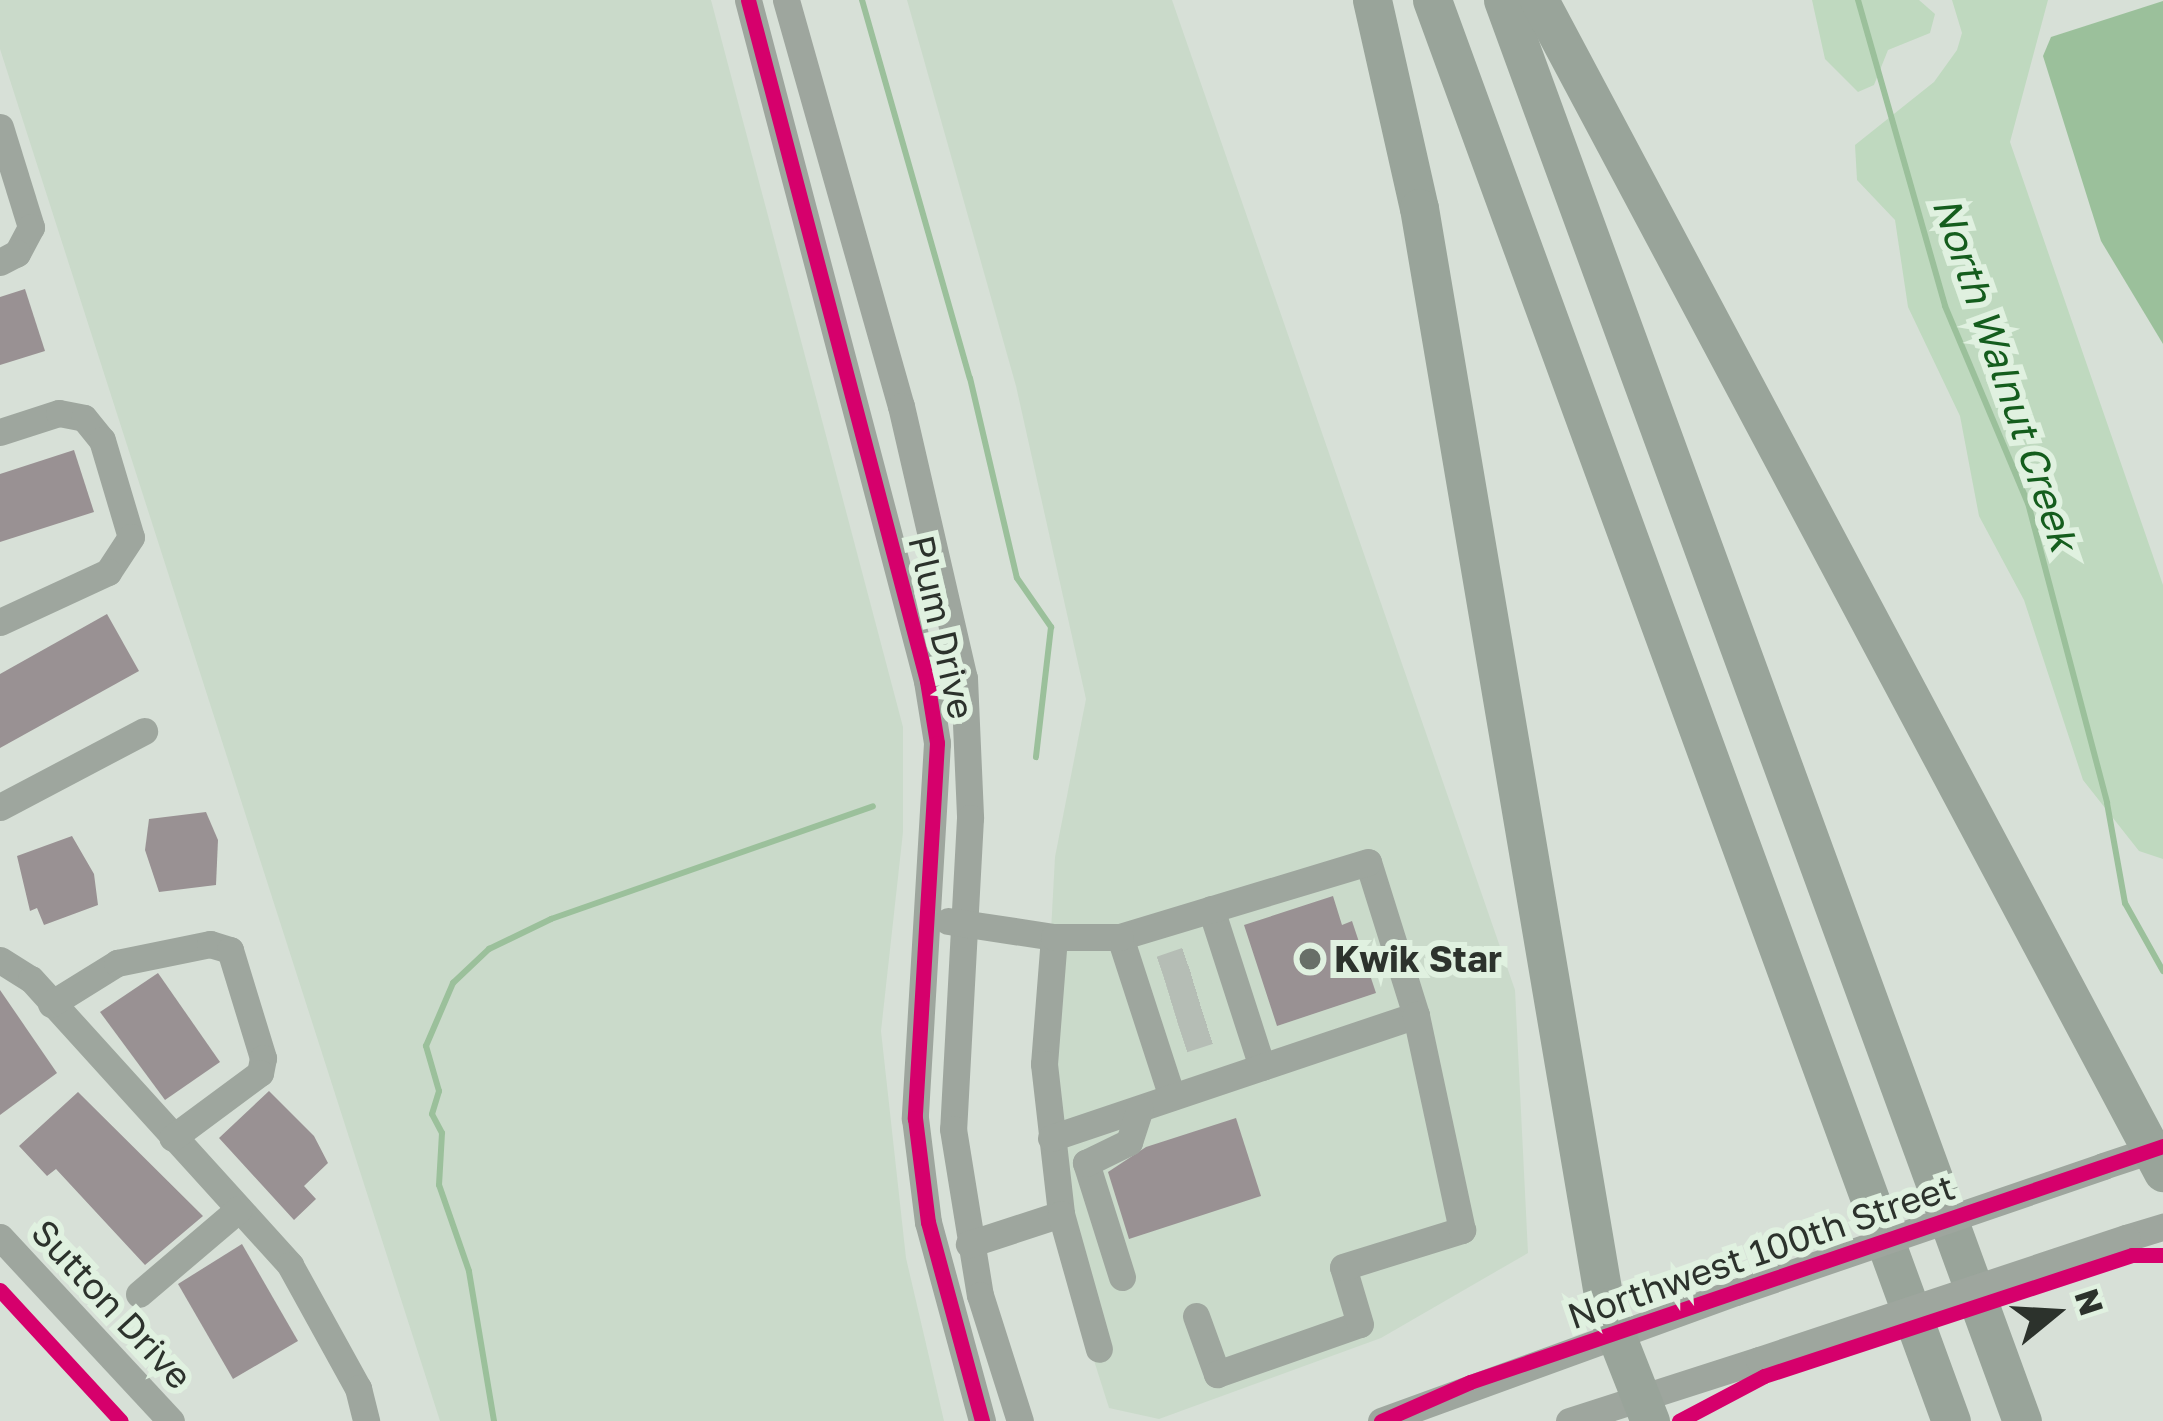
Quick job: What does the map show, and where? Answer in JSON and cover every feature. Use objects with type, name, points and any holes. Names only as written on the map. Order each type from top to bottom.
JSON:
[{"type":"highway","points":[[1372,0],[1419,208],[1616,1333],[1645,1409]]},
{"type":"highway","points":[[1432,0],[1952,1421]]},
{"type":"highway","points":[[1503,0],[2022,1421]]},
{"type":"highway","points":[[1539,0],[2160,1155]]},
{"type":"street","name":"Plum Drive","points":[[748,0],[927,681],[937,743],[915,1118],[928,1222],[982,1421]]},
{"type":"street","name":"Plum Drive","points":[[786,0],[952,607],[971,741],[951,1093],[969,1244],[1020,1421]]},
{"type":"street","points":[[760,48],[796,37]]},
{"type":"street","points":[[0,127],[31,227],[17,254],[0,262]]},
{"type":"street","points":[[0,431],[59,413],[84,418],[102,440],[130,537],[108,572],[0,622]]},
{"type":"street","points":[[0,807],[144,731]]},
{"type":"street","points":[[927,917],[1054,937],[1120,937],[1368,862],[1416,1015],[1462,1230],[1343,1267],[1360,1324],[1217,1374],[1196,1316]]},
{"type":"street","points":[[1211,909],[1221,987],[1262,1067]]},
{"type":"street","points":[[1054,937],[1044,1064],[1051,1138],[1060,1214],[1100,1349]]},
{"type":"street","points":[[1120,937],[1158,1007],[1172,1097]]},
{"type":"street","points":[[51,1004],[117,963],[210,944],[230,950],[263,1058],[260,1073],[172,1138]]},
{"type":"street","points":[[0,960],[51,1004],[290,1265],[358,1388],[366,1421]]},
{"type":"street","points":[[1051,1138],[1416,1015]]},
{"type":"street","points":[[1122,1277],[1086,1163],[1129,1142],[1141,1109]]},
{"type":"street","name":"Northwest 100th Street","points":[[1381,1421],[1616,1333],[2103,1166],[2160,1155]]},
{"type":"street","points":[[139,1294],[239,1209]]},
{"type":"street","points":[[969,1244],[1060,1214]]},
{"type":"street","points":[[1569,1421],[1645,1409],[1759,1360],[2163,1227]]},
{"type":"street","name":"Sutton Drive","points":[[0,1237],[171,1421]]},
{"type":"shaded area","points":[[0,0],[711,0],[903,727],[903,832],[881,1031],[906,1258],[944,1421],[440,1421],[0,49]]},
{"type":"shaded area","points":[[907,0],[1172,0],[1515,990],[1528,1253],[1381,1338],[1159,1419],[1109,1408],[1079,1313],[1040,1135],[1055,857],[1086,699],[1016,386]]},
{"type":"shaded area","points":[[1812,0],[1919,0],[1935,14],[1930,33],[1888,50],[1874,85],[1858,92],[1825,59]]},
{"type":"shaded area","points":[[1952,0],[2048,0],[2010,142],[2163,585],[2163,859],[2139,851],[2083,780],[2024,600],[1979,516],[1960,416],[1908,307],[1895,220],[1857,180],[1855,145],[1934,82],[1957,50],[1962,33]]},
{"type":"shaded area","points":[[2163,1],[2163,344],[2101,241],[2043,56],[2051,37]]},
{"type":"building","points":[[25,289],[45,351],[0,365],[0,297]]},
{"type":"building","points":[[74,450],[94,512],[0,542],[0,474]]},
{"type":"building","points":[[107,614],[139,671],[0,748],[0,674]]},
{"type":"building","points":[[206,812],[218,840],[216,885],[159,892],[145,850],[149,819]]},
{"type":"building","points":[[72,836],[94,874],[98,905],[44,925],[37,908],[30,911],[17,856]]},
{"type":"building","name":"Kwik Star","points":[[1333,896],[1342,925],[1352,921],[1376,993],[1277,1026],[1244,925]]},
{"type":"building","points":[[158,973],[220,1062],[165,1100],[100,1012]]},
{"type":"building","points":[[0,990],[57,1073],[0,1115]]},
{"type":"building","points":[[269,1091],[314,1136],[328,1163],[304,1186],[316,1199],[294,1220],[219,1138]]},
{"type":"building","points":[[78,1092],[203,1216],[145,1265],[56,1169],[47,1176],[19,1146]]},
{"type":"building","points":[[1236,1118],[1261,1196],[1129,1239],[1108,1172],[1146,1147]]},
{"type":"building","points":[[242,1244],[298,1341],[233,1379],[178,1284]]},
{"type":"waterway","points":[[862,0],[970,378],[1017,578],[1051,627],[1036,757]]},
{"type":"waterway","name":"North Walnut Creek","points":[[1858,0],[1945,306],[2028,503],[2107,803],[2125,903],[2163,971]]},
{"type":"waterway","points":[[494,1421],[469,1271],[439,1185],[442,1133],[432,1114],[439,1091],[426,1046],[453,983],[489,949],[551,919],[873,806]]},
{"type":"tunnel","points":[[1161,969],[1196,957]]},
{"type":"tunnel","points":[[1168,991],[1204,980]]},
{"type":"tunnel","points":[[1175,1014],[1212,1003]]},
{"type":"tunnel","points":[[1183,1039],[1219,1027]]},
{"type":"cycle path","points":[[748,0],[927,681],[937,743],[915,1118],[928,1222],[982,1421]]},
{"type":"cycle path","points":[[1381,1421],[1470,1382],[2163,1146]]},
{"type":"cycle path","points":[[1679,1421],[1764,1376],[2132,1255],[2163,1255]]},
{"type":"cycle path","points":[[0,1290],[121,1421]]},
{"type":"place","name":"Kwik Star","points":[[1310,959]]}]
